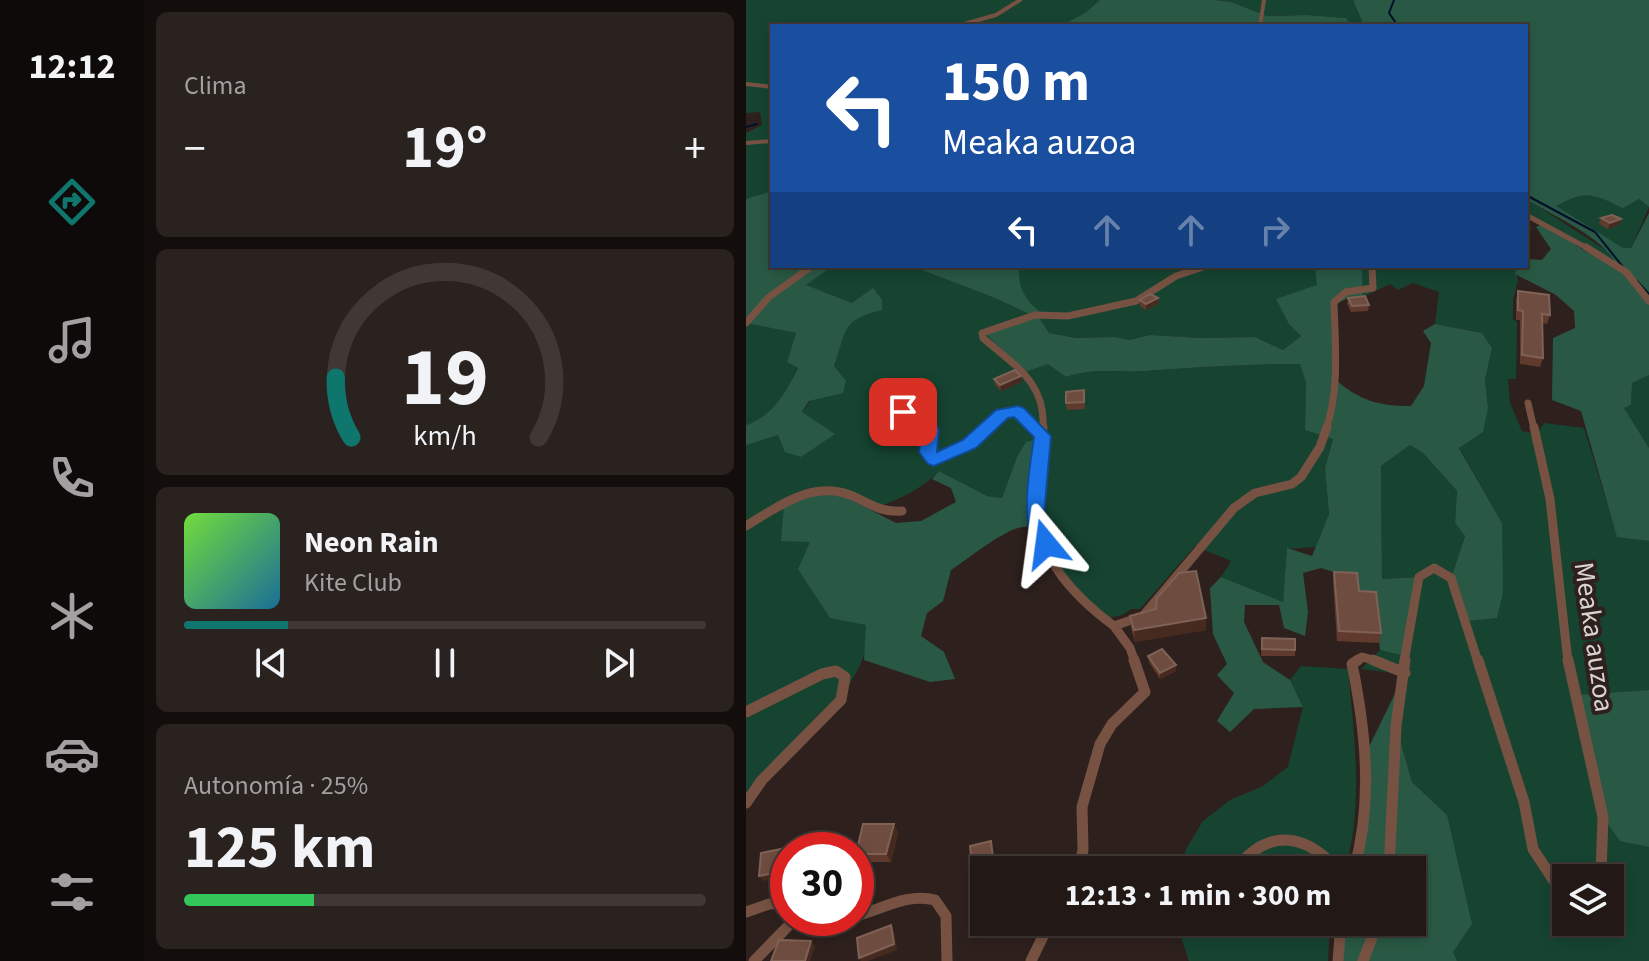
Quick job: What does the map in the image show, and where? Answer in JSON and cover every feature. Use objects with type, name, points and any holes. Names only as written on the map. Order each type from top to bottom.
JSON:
[{"type":"street","points":[[964,24],[996,15],[1020,0]]},
{"type":"street","points":[[1260,24],[1264,0]]},
{"type":"street","points":[[746,84],[770,87]]},
{"type":"street","points":[[746,143],[770,141]]},
{"type":"street","points":[[1528,216],[1562,232],[1626,272],[1649,301]]},
{"type":"street","points":[[746,323],[769,297],[809,268]]},
{"type":"street","points":[[1084,856],[1081,812],[1103,737],[1111,724],[1141,700],[1145,692],[1130,648],[1114,626],[1087,608],[1065,585],[1035,515],[1043,436],[1043,402],[1039,392],[982,333],[1035,315],[1068,316],[1136,301],[1176,276],[1200,268]]},
{"type":"street","points":[[1114,626],[1143,616],[1234,508],[1255,493],[1292,484],[1301,477],[1320,447],[1330,419],[1335,356],[1334,302],[1337,296],[1346,292],[1373,288],[1372,268]]},
{"type":"street","name":"Meaka auzoa","points":[[1528,403],[1550,499],[1566,651],[1603,817],[1601,864]]},
{"type":"street","points":[[903,412],[931,429],[927,452],[934,460],[969,444],[1002,414],[1011,411],[1018,411],[1043,436]]},
{"type":"street","points":[[746,526],[788,501],[823,490],[849,495],[892,514],[902,511]]},
{"type":"street","points":[[1390,856],[1396,726],[1410,620],[1419,577],[1434,568],[1451,578],[1524,802],[1533,849],[1552,878]]},
{"type":"street","points":[[1359,856],[1366,753],[1352,664],[1362,657],[1405,673]]},
{"type":"street","points":[[746,712],[822,674],[836,671],[845,677],[841,700],[762,780],[746,803]]},
{"type":"street","points":[[1248,856],[1291,837],[1307,841],[1326,856]]},
{"type":"street","points":[[874,912],[914,896],[925,895],[936,899],[945,913],[947,961]]},
{"type":"street","points":[[746,912],[770,904]]},
{"type":"street","points":[[754,961],[778,936]]},
{"type":"street","points":[[1031,961],[1043,936]]},
{"type":"street","points":[[1338,961],[1340,936]]},
{"type":"street","points":[[1363,961],[1373,936]]},
{"type":"green space","points":[[746,0],[1100,0],[1085,13],[1064,24],[770,24],[770,192],[746,199],[746,133],[762,125],[760,112],[746,113]]},
{"type":"green space","points":[[1100,0],[1215,0],[1231,2],[1267,16],[1346,18],[1350,24],[1064,24],[1085,13]]},
{"type":"green space","points":[[1215,0],[1353,0],[1363,24],[1350,24],[1345,18],[1267,16],[1231,2]]},
{"type":"green space","points":[[1353,0],[1649,0],[1649,207],[1639,199],[1623,208],[1590,195],[1576,197],[1556,206],[1623,248],[1631,248],[1649,213],[1649,375],[1632,383],[1631,405],[1624,408],[1649,448],[1649,541],[1617,537],[1581,411],[1552,400],[1553,338],[1575,328],[1574,311],[1556,295],[1515,274],[1516,268],[1528,268],[1528,259],[1542,260],[1551,249],[1536,227],[1544,223],[1586,252],[1616,264],[1590,237],[1528,203],[1528,24],[1363,24]]},
{"type":"green space","points":[[770,192],[770,268],[830,268],[806,285],[852,303],[873,288],[882,300],[882,310],[859,318],[844,336],[834,366],[846,381],[843,393],[809,401],[802,412],[835,434],[801,457],[785,452],[778,435],[746,445],[746,425],[771,410],[798,368],[787,362],[796,333],[746,323],[746,199]]},
{"type":"green space","points":[[1588,193],[1623,207],[1639,199],[1649,207],[1631,248],[1622,248],[1556,206],[1578,194]]},
{"type":"green space","points":[[1528,203],[1612,254],[1616,265],[1586,252],[1528,215]]},
{"type":"green space","points":[[830,268],[917,268],[1029,314],[1018,280],[1019,268],[1315,268],[1318,285],[1289,324],[1301,336],[1283,350],[1255,337],[1150,335],[1129,340],[1048,333],[1048,364],[1066,377],[1097,371],[1300,364],[1306,383],[1305,430],[1333,439],[1325,468],[1329,514],[1316,547],[1287,549],[1283,602],[1221,577],[1231,561],[1195,546],[1140,609],[1111,617],[1092,609],[1074,590],[1058,563],[1043,532],[1017,457],[1002,498],[987,496],[939,471],[903,497],[878,507],[867,501],[810,542],[849,594],[866,623],[867,644],[859,667],[844,693],[803,743],[746,801],[746,444],[778,435],[834,435],[802,413],[834,366],[843,330],[858,316],[852,303],[805,285]]},
{"type":"green space","points":[[917,268],[1019,268],[1023,292],[1040,312],[1029,314]]},
{"type":"green space","points":[[1315,268],[1362,268],[1363,297],[1348,298],[1336,304],[1336,380],[1362,397],[1390,405],[1411,406],[1424,386],[1431,343],[1423,331],[1435,324],[1482,333],[1492,348],[1485,380],[1488,408],[1483,432],[1459,448],[1502,523],[1503,593],[1497,618],[1466,621],[1451,578],[1465,536],[1455,523],[1457,491],[1423,453],[1410,445],[1381,466],[1382,579],[1419,577],[1401,655],[1380,650],[1375,602],[1357,600],[1356,579],[1321,568],[1303,573],[1308,612],[1305,636],[1284,628],[1279,605],[1245,605],[1244,622],[1263,662],[1290,680],[1303,707],[1254,709],[1230,732],[1217,721],[1234,693],[1217,675],[1227,664],[1213,634],[1210,588],[1221,577],[1283,602],[1287,548],[1312,556],[1329,514],[1325,468],[1333,439],[1305,430],[1306,383],[1300,364],[1096,371],[1066,377],[1048,364],[1025,372],[985,333],[1038,316],[1049,333],[1077,338],[1115,337],[1129,340],[1150,335],[1255,337],[1283,350],[1301,336],[1289,324],[1276,299],[1317,285]]},
{"type":"green space","points":[[1362,268],[1516,268],[1518,280],[1513,300],[1513,319],[1517,322],[1516,379],[1508,379],[1510,403],[1522,431],[1537,434],[1544,423],[1584,428],[1617,536],[1649,541],[1649,690],[1577,695],[1609,821],[1620,840],[1649,847],[1649,961],[1457,961],[1452,952],[1447,815],[1412,782],[1396,726],[1404,674],[1361,669],[1380,650],[1401,655],[1418,577],[1382,579],[1381,466],[1410,445],[1423,453],[1457,491],[1455,523],[1465,535],[1451,578],[1501,598],[1502,523],[1459,447],[1488,408],[1485,380],[1492,348],[1482,333],[1435,324],[1439,292],[1413,283],[1398,290],[1390,284],[1363,297]]},
{"type":"green space","points":[[746,323],[796,333],[787,362],[798,367],[771,410],[746,425]]},
{"type":"green space","points":[[1649,375],[1649,448],[1624,408],[1631,405],[1632,383]]},
{"type":"green space","points":[[1038,439],[1032,515],[1026,527],[999,537],[951,570],[943,601],[927,613],[921,636],[944,652],[955,679],[930,682],[864,660],[866,625],[830,618],[798,569],[810,542],[781,541],[784,505],[809,495],[840,494],[896,523],[921,521],[956,502],[951,488],[932,479],[939,471],[987,496],[1002,498],[1026,442]]},
{"type":"green space","points":[[1301,666],[1348,669],[1356,795],[1348,856],[1184,856],[1203,821],[1230,800],[1263,786],[1288,767],[1303,707],[1290,680]]},
{"type":"green space","points":[[1405,673],[1396,726],[1412,782],[1447,815],[1472,924],[1453,952],[1457,961],[1338,961],[1340,936],[1426,936],[1426,856],[1355,856],[1366,753]]},
{"type":"green space","points":[[1649,690],[1649,847],[1620,841],[1603,817],[1576,695]]},
{"type":"green space","points":[[1181,936],[1329,936],[1328,961],[1189,961]]},
{"type":"building","points":[[1612,215],[1621,219],[1610,223],[1601,218]]},
{"type":"building","points":[[1518,291],[1549,295],[1550,315],[1542,314],[1543,358],[1522,355],[1523,311],[1518,310]]},
{"type":"building","points":[[1150,294],[1158,298],[1146,304],[1140,300]]},
{"type":"building","points":[[1365,296],[1369,305],[1352,306],[1348,298]]},
{"type":"building","points":[[1015,370],[1021,376],[1000,385],[994,379]]},
{"type":"building","points":[[1084,390],[1084,402],[1066,403],[1066,392]]},
{"type":"building","points":[[899,409],[906,417],[911,417],[900,434],[883,432]]},
{"type":"building","points":[[1196,571],[1206,618],[1134,630],[1130,616],[1156,609],[1157,598],[1179,573]]},
{"type":"building","points":[[1334,572],[1357,573],[1359,591],[1376,592],[1381,633],[1339,631]]},
{"type":"building","points":[[1262,638],[1295,639],[1295,650],[1262,649]]},
{"type":"building","points":[[1162,649],[1176,665],[1160,673],[1148,656]]},
{"type":"building","points":[[863,824],[894,824],[886,854],[874,854],[874,832],[861,832]]},
{"type":"building","points":[[991,841],[993,856],[971,856],[970,846]]},
{"type":"building","points":[[770,851],[770,874],[759,876],[761,853]]},
{"type":"building","points":[[891,925],[894,944],[859,958],[857,938],[874,936],[874,932]]},
{"type":"building","points":[[779,940],[811,941],[805,961],[771,961]]},
{"type":"waterway","points":[[1394,0],[1389,13],[1397,24]]},
{"type":"waterway","points":[[746,127],[757,124]]},
{"type":"waterway","points":[[1528,196],[1595,232],[1623,267]]},
{"type":"waterway","points":[[1637,281],[1649,294]]},
{"type":"route","points":[[903,412],[931,429],[927,452],[934,460],[969,444],[993,426],[1002,414],[1018,411],[1043,436],[1035,491],[1035,515],[1046,544]]}]
